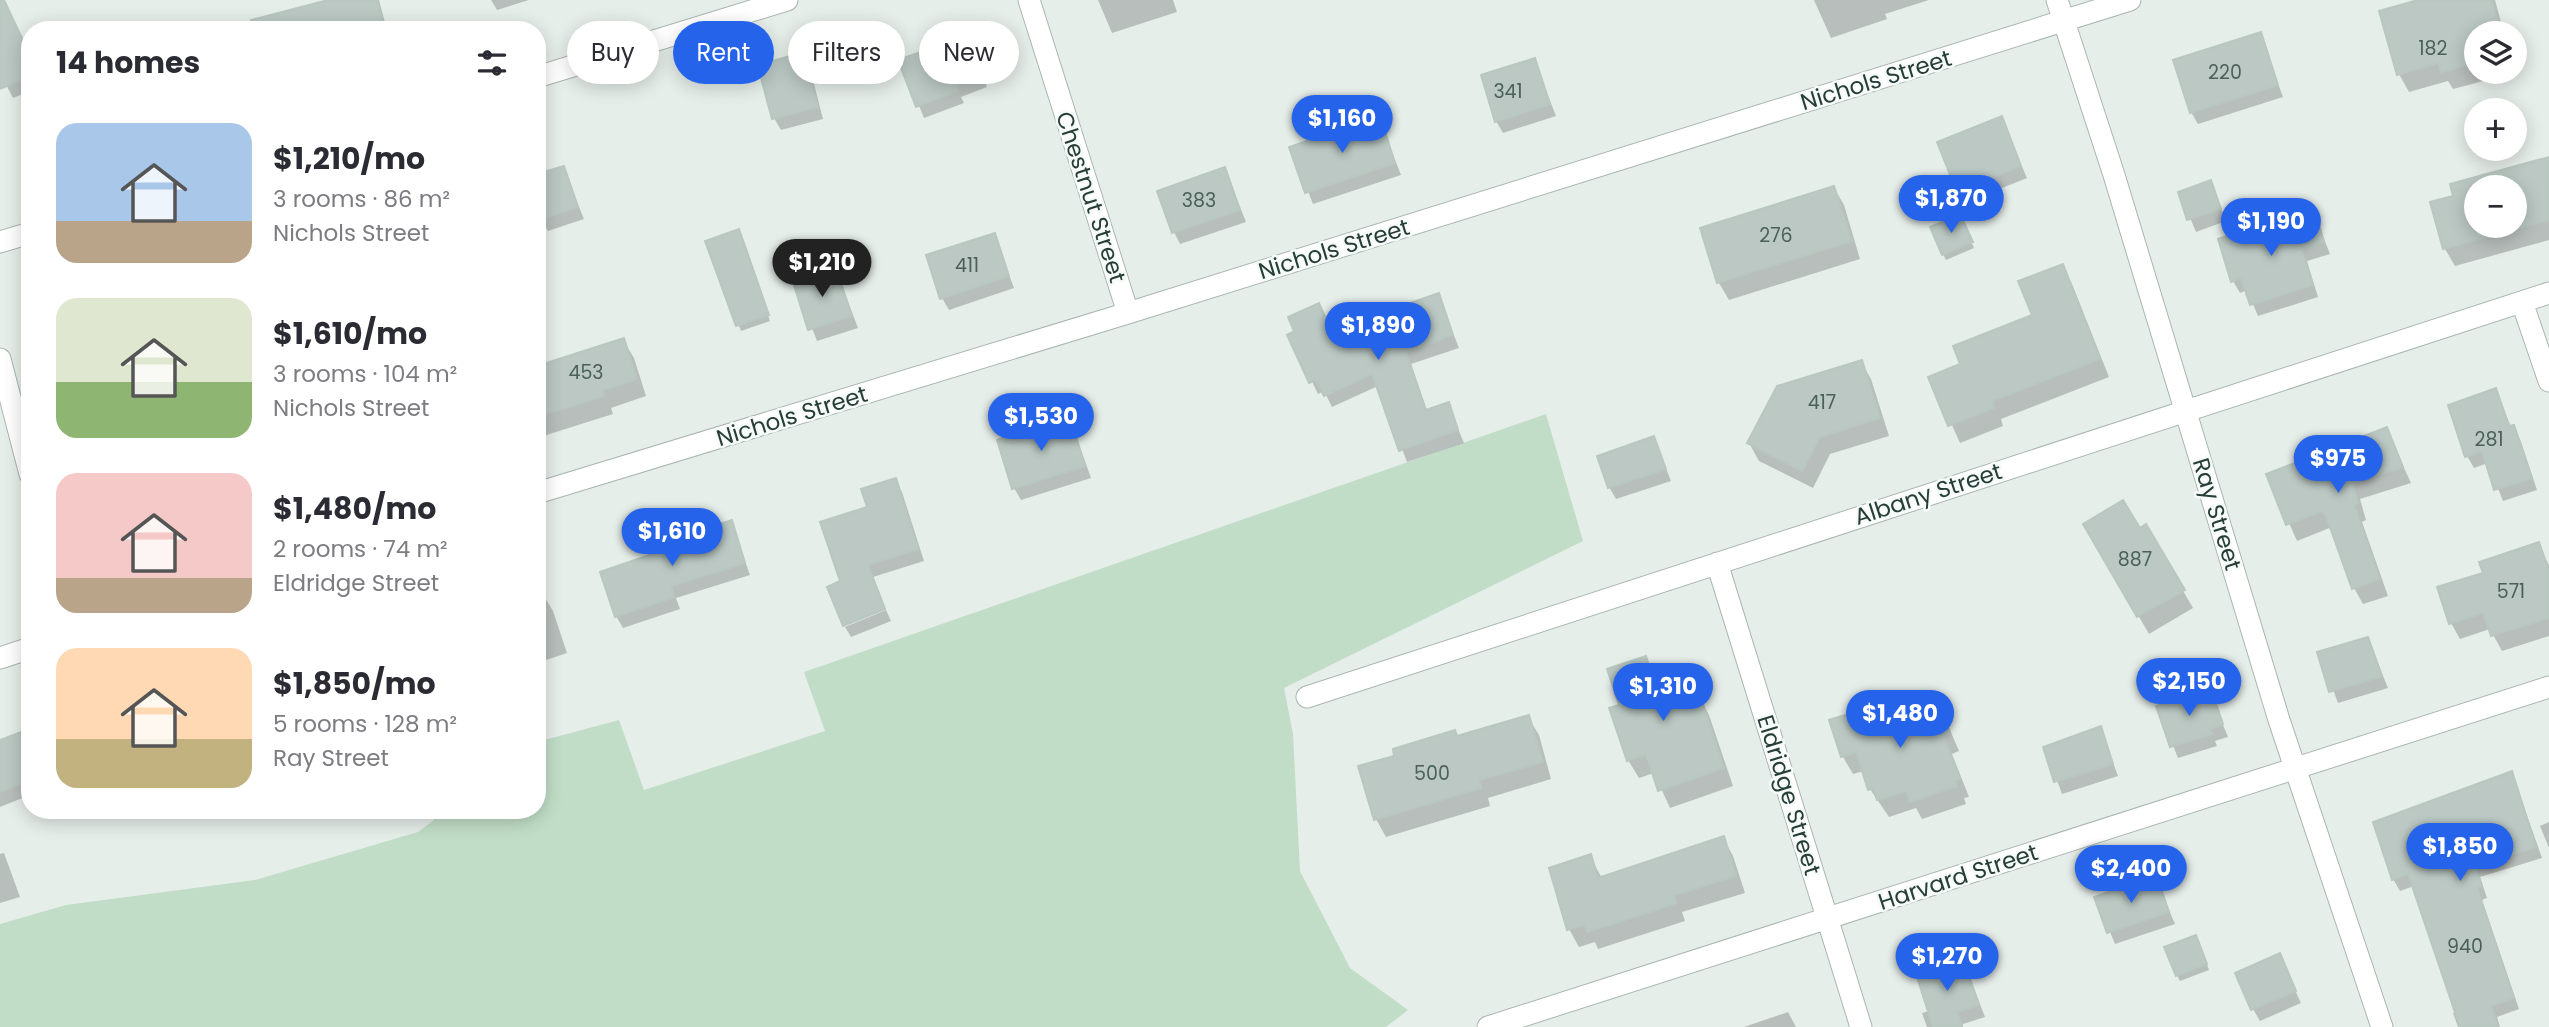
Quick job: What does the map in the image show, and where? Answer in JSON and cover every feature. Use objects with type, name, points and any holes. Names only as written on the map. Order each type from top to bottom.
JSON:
[{"type":"street","points":[[546,74],[787,0]]},
{"type":"street","name":"Chestnut Street","points":[[1029,0],[1128,313]]},
{"type":"street","name":"Ray Street","points":[[2057,0],[2296,770],[2382,1027]]},
{"type":"street","name":"Nichols Street","points":[[546,490],[1128,313],[2130,0]]},
{"type":"street","points":[[0,242],[21,236]]},
{"type":"street","name":"Albany Street","points":[[1307,696],[2549,293]]},
{"type":"street","points":[[2522,302],[2549,381]]},
{"type":"street","points":[[0,359],[21,440]]},
{"type":"street","name":"Eldridge Street","points":[[1717,563],[1861,1027]]},
{"type":"street","points":[[0,658],[21,652]]},
{"type":"street","name":"Harvard Street","points":[[1488,1027],[2549,687]]},
{"type":"green space","points":[[1546,414],[1583,541],[1284,688],[1293,734],[1300,871],[1350,968],[1408,1010],[1386,1027],[0,1027],[0,924],[66,905],[255,880],[418,832],[435,819],[546,819],[546,740],[619,720],[644,790],[825,731],[804,672]]},
{"type":"building","points":[[0,0],[4,0],[21,36],[21,80],[0,89]]},
{"type":"building","points":[[328,0],[377,0],[383,21],[251,21]]},
{"type":"building","points":[[2418,0],[2491,0],[2497,21],[2464,21],[2464,66],[2441,72],[2439,63],[2397,75],[2379,11]]},
{"type":"building","points":[[2261,32],[2278,85],[2190,113],[2173,60]]},
{"type":"building","points":[[919,52],[919,84],[959,84],[956,85],[958,91],[916,107],[905,78],[905,57]]},
{"type":"building","points":[[788,57],[788,84],[812,84],[818,107],[772,119],[763,84],[774,84],[774,61]]},
{"type":"building","points":[[1535,58],[1550,104],[1495,122],[1481,75]]},
{"type":"building","points":[[1380,116],[1395,163],[1305,193],[1289,147]]},
{"type":"building","points":[[2002,116],[2021,166],[1957,192],[1937,142]]},
{"type":"building","points":[[2549,157],[2549,220],[2527,226],[2527,175],[2483,175]]},
{"type":"building","points":[[564,166],[578,207],[546,218],[546,171]]},
{"type":"building","points":[[1225,167],[1240,210],[1172,233],[1157,191]]},
{"type":"building","points":[[2211,180],[2221,209],[2187,220],[2178,192]]},
{"type":"building","points":[[2464,180],[2464,238],[2483,238],[2443,249],[2430,202],[2453,196],[2450,184]]},
{"type":"building","points":[[1834,186],[1852,241],[1717,283],[1700,228]]},
{"type":"building","points":[[1960,214],[1973,242],[1942,255],[1930,227]]},
{"type":"building","points":[[2316,214],[2324,242],[2301,249],[2313,285],[2250,305],[2241,278],[2231,282],[2218,239],[2256,226],[2259,233]]},
{"type":"building","points":[[739,229],[769,315],[736,326],[705,241]]},
{"type":"building","points":[[995,233],[1009,276],[940,299],[926,255]]},
{"type":"building","points":[[2063,264],[2100,359],[1992,401],[1994,408],[1948,426],[1928,377],[1960,364],[1953,346],[2032,315],[2018,281]]},
{"type":"building","points":[[836,268],[852,316],[808,330],[793,282]]},
{"type":"building","points":[[1439,293],[1453,335],[1406,352],[1426,410],[1449,402],[1458,430],[1399,451],[1372,374],[1324,396],[1316,380],[1309,383],[1287,335],[1294,331],[1288,317],[1319,303],[1331,330]]},
{"type":"building","points":[[624,338],[637,379],[603,390],[604,396],[546,414],[546,363]]},
{"type":"building","points":[[1862,360],[1880,418],[1820,437],[1802,471],[1747,443],[1777,386]]},
{"type":"building","points":[[2496,388],[2509,426],[2514,425],[2532,478],[2494,490],[2482,451],[2465,457],[2448,405]]},
{"type":"building","points":[[1070,417],[1085,466],[1012,489],[997,440]]},
{"type":"building","points":[[2387,427],[2403,467],[2352,483],[2358,503],[2354,505],[2380,579],[2352,589],[2326,516],[2322,511],[2286,525],[2266,474]]},
{"type":"building","points":[[1654,436],[1666,469],[1608,488],[1597,456]]},
{"type":"building","points":[[896,478],[918,549],[868,565],[885,609],[843,626],[827,587],[840,581],[820,522],[867,507],[861,489]]},
{"type":"building","points":[[2123,500],[2140,528],[2146,524],[2185,590],[2137,617],[2083,524]]},
{"type":"building","points":[[732,520],[745,563],[671,586],[674,597],[615,617],[600,572],[682,544],[680,537]]},
{"type":"building","points":[[2539,542],[2549,571],[2549,618],[2491,636],[2483,613],[2449,624],[2437,587],[2483,573],[2479,562]]},
{"type":"building","points":[[2368,637],[2382,676],[2329,692],[2317,652]]},
{"type":"building","points":[[1646,656],[1651,672],[1676,664],[1686,693],[1692,691],[1694,697],[1700,695],[1724,768],[1658,791],[1646,754],[1627,761],[1609,708],[1619,705],[1607,669]]},
{"type":"building","points":[[2199,691],[2202,699],[2213,695],[2223,724],[2210,729],[2212,734],[2170,747],[2156,706]]},
{"type":"building","points":[[1939,699],[1950,733],[1944,736],[1960,779],[1955,780],[1957,786],[1910,802],[1906,791],[1877,800],[1873,788],[1868,790],[1856,752],[1841,757],[1829,720],[1868,708],[1872,721]]},
{"type":"building","points":[[1529,715],[1543,762],[1479,780],[1481,788],[1374,820],[1358,766],[1394,756],[1393,749],[1455,730],[1457,736]]},
{"type":"building","points":[[2101,726],[2113,764],[2054,782],[2043,747]]},
{"type":"building","points":[[21,732],[21,784],[0,792],[0,740]]},
{"type":"building","points":[[2512,771],[2536,847],[2475,866],[2482,886],[2477,888],[2514,998],[2491,1006],[2498,1027],[2460,1027],[2408,874],[2392,880],[2373,822]]},
{"type":"building","points":[[1724,836],[1736,876],[1674,895],[1676,903],[1656,910],[1587,932],[1584,925],[1567,930],[1549,868],[1591,854],[1598,878]]},
{"type":"building","points":[[2141,880],[2142,885],[2158,880],[2169,912],[2107,933],[2094,897]]},
{"type":"building","points":[[2196,935],[2207,964],[2176,976],[2164,947]]},
{"type":"building","points":[[2280,953],[2296,991],[2251,1010],[2235,973]]},
{"type":"building","points":[[1963,958],[1979,1005],[1957,1012],[1962,1027],[1933,1027],[1916,974]]}]
